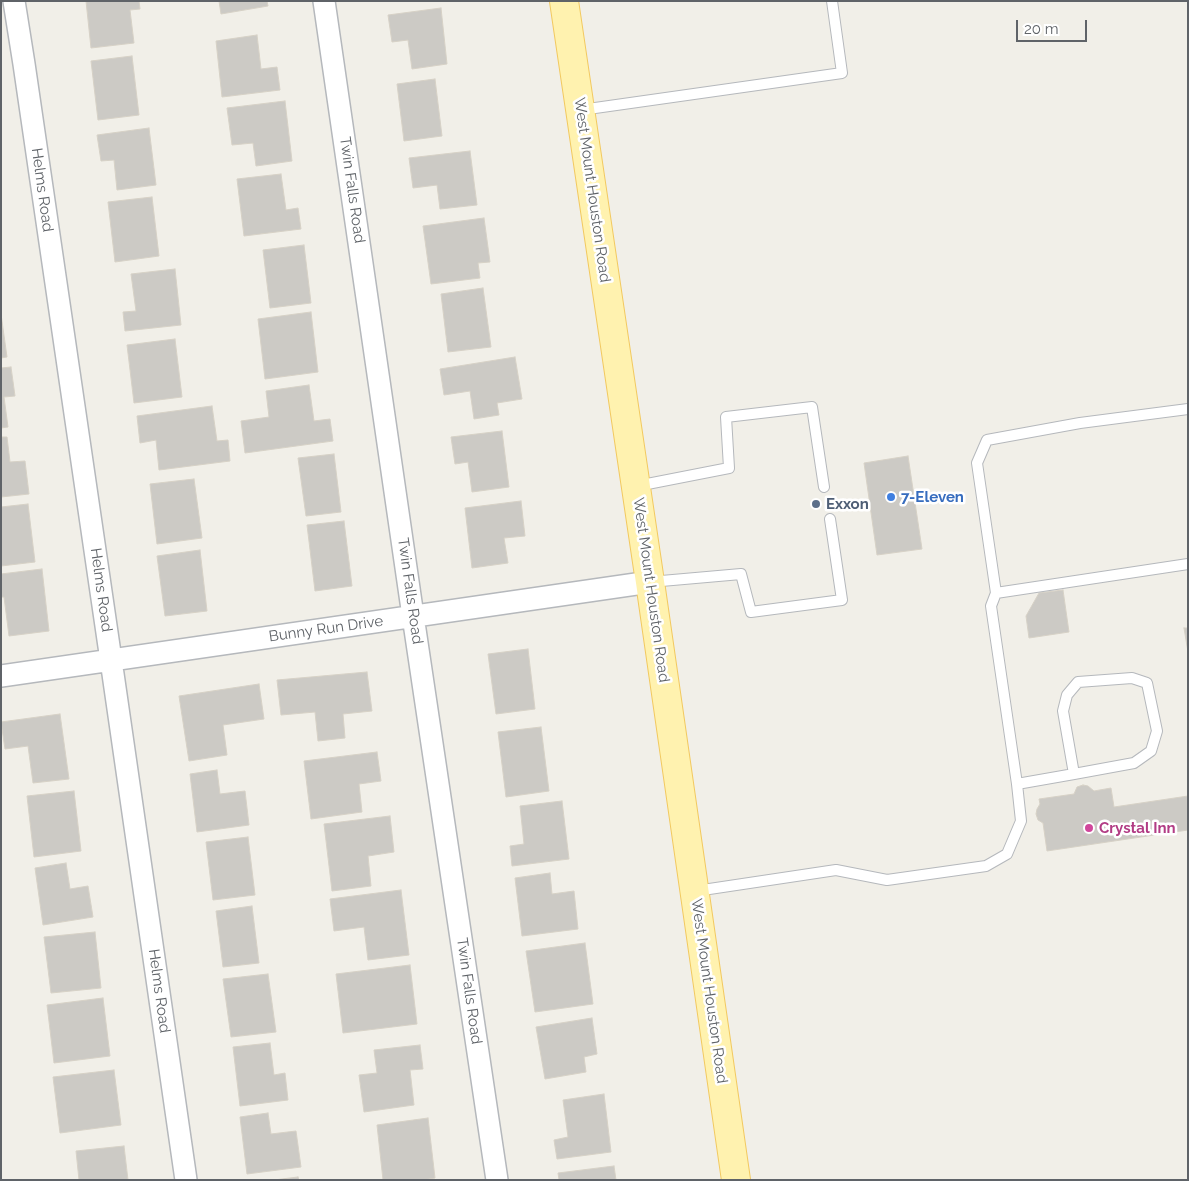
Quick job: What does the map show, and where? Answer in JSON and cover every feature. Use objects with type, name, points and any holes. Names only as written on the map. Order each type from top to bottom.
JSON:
[{"type":"main road","name":"West Mount Houston Road","points":[[564,1],[736,1180]]},
{"type":"street","name":"Helms Road","points":[[14,1],[186,1180]]},
{"type":"street","name":"Twin Falls Road","points":[[324,1],[497,1180]]},
{"type":"street","name":"Bunny Run Drive","points":[[1,676],[650,582]]},
{"type":"lane","points":[[580,110],[842,74],[832,1]]},
{"type":"lane","points":[[636,486],[729,468],[726,417],[812,406],[824,487]]},
{"type":"lane","points":[[695,891],[836,870],[887,880],[986,866],[1007,854],[1021,820],[991,606],[996,593],[977,463],[987,440],[1080,423],[1188,409]]},
{"type":"lane","points":[[650,582],[741,574],[750,612],[842,600],[830,519]]},
{"type":"lane","points":[[996,593],[1188,564]]},
{"type":"lane","points":[[1017,784],[1074,774],[1134,763],[1151,751],[1157,731],[1147,683],[1132,678],[1078,682],[1067,695],[1063,711],[1074,774]]},
{"type":"building","points":[[86,1],[139,1],[140,9],[130,10],[134,43],[91,48]]},
{"type":"building","points":[[219,1],[267,1],[268,6],[221,14]]},
{"type":"building","points":[[441,8],[447,64],[412,69],[408,40],[392,42],[388,15]]},
{"type":"building","points":[[257,35],[261,69],[277,67],[280,90],[222,97],[216,41]]},
{"type":"building","points":[[132,56],[139,115],[98,120],[91,61]]},
{"type":"building","points":[[435,79],[442,136],[404,141],[397,84]]},
{"type":"building","points":[[285,101],[292,161],[256,166],[253,143],[232,145],[227,108]]},
{"type":"building","points":[[149,128],[156,185],[117,190],[114,160],[101,161],[97,135]]},
{"type":"building","points":[[470,151],[477,205],[440,209],[437,185],[413,188],[409,158]]},
{"type":"building","points":[[281,174],[286,210],[298,208],[301,229],[244,236],[237,179]]},
{"type":"building","points":[[152,197],[159,256],[115,262],[108,202]]},
{"type":"building","points":[[484,218],[490,262],[478,263],[480,278],[431,284],[423,226]]},
{"type":"building","points":[[304,245],[311,303],[270,308],[263,250]]},
{"type":"building","points":[[175,269],[181,325],[125,331],[123,312],[136,311],[131,274]]},
{"type":"building","points":[[483,288],[491,347],[448,352],[441,294]]},
{"type":"building","points":[[311,312],[318,372],[265,379],[258,319]]},
{"type":"building","points":[[1,314],[7,357],[1,358]]},
{"type":"building","points":[[175,339],[182,397],[134,403],[127,345]]},
{"type":"building","points":[[515,357],[522,399],[497,403],[499,415],[474,419],[470,391],[444,395],[440,369]]},
{"type":"building","points":[[11,367],[15,396],[4,397],[8,427],[1,428],[1,368]]},
{"type":"building","points":[[309,385],[314,421],[330,419],[333,441],[245,453],[241,421],[269,417],[266,391]]},
{"type":"building","points":[[212,406],[217,441],[228,440],[230,461],[159,470],[156,440],[140,443],[137,416]]},
{"type":"building","points":[[502,431],[509,487],[472,492],[468,462],[455,464],[451,437]]},
{"type":"building","points":[[1,437],[7,437],[10,462],[25,461],[29,494],[1,497]]},
{"type":"building","points":[[334,454],[341,512],[306,516],[298,458]]},
{"type":"building","name":"7-Eleven","points":[[908,456],[922,549],[877,555],[864,463]]},
{"type":"building","points":[[194,479],[202,538],[157,544],[150,484]]},
{"type":"building","points":[[521,501],[525,536],[504,538],[508,563],[472,568],[465,508]]},
{"type":"building","points":[[28,504],[35,562],[1,566],[1,507]]},
{"type":"building","points":[[344,521],[352,586],[315,591],[307,525]]},
{"type":"building","points":[[200,550],[207,611],[165,616],[157,556]]},
{"type":"building","points":[[42,569],[49,631],[9,636],[4,597],[1,597],[1,574]]},
{"type":"building","points":[[1063,590],[1069,632],[1029,638],[1026,616],[1039,593]]},
{"type":"building","points":[[1184,628],[1188,628],[1188,652]]},
{"type":"building","points":[[528,649],[535,709],[496,714],[488,654]]},
{"type":"building","points":[[367,672],[372,711],[343,714],[345,738],[318,741],[315,712],[281,715],[277,680]]},
{"type":"building","points":[[259,684],[264,719],[223,725],[227,755],[189,761],[179,696]]},
{"type":"building","points":[[60,714],[69,779],[33,783],[28,746],[5,749],[1,722]]},
{"type":"building","points":[[541,727],[549,791],[506,797],[498,732]]},
{"type":"building","points":[[377,752],[381,781],[359,784],[362,812],[311,819],[304,761]]},
{"type":"building","points":[[217,770],[220,794],[245,791],[249,825],[197,832],[190,774]]},
{"type":"building","points":[[1088,786],[1094,791],[1111,788],[1114,807],[1188,796],[1188,830],[1047,851],[1043,823],[1038,820],[1036,814],[1040,804],[1039,799],[1074,794],[1077,787]]},
{"type":"building","points":[[74,791],[81,851],[34,857],[27,796]]},
{"type":"building","points":[[562,801],[569,859],[512,866],[510,846],[524,844],[520,806]]},
{"type":"building","points":[[390,816],[394,852],[368,856],[371,886],[332,891],[324,824]]},
{"type":"building","points":[[248,837],[255,895],[213,900],[206,842]]},
{"type":"building","points":[[66,863],[70,889],[88,886],[93,917],[43,925],[35,868]]},
{"type":"building","points":[[550,873],[552,894],[574,891],[578,929],[522,936],[515,878]]},
{"type":"building","points":[[401,890],[409,955],[368,960],[364,927],[334,931],[330,899]]},
{"type":"building","points":[[252,906],[259,963],[223,967],[216,911]]},
{"type":"building","points":[[95,932],[101,988],[51,993],[44,937]]},
{"type":"building","points":[[585,943],[593,1004],[535,1012],[526,951]]},
{"type":"building","points":[[410,965],[417,1024],[343,1033],[336,974]]},
{"type":"building","points":[[268,974],[276,1032],[231,1037],[223,979]]},
{"type":"building","points":[[103,998],[110,1056],[54,1063],[47,1005]]},
{"type":"building","points":[[592,1018],[597,1054],[584,1057],[586,1072],[545,1079],[536,1027]]},
{"type":"building","points":[[270,1043],[274,1075],[285,1073],[288,1100],[240,1106],[233,1047]]},
{"type":"building","points":[[420,1045],[423,1069],[410,1070],[414,1105],[364,1112],[359,1075],[377,1073],[374,1050]]},
{"type":"building","points":[[114,1070],[121,1125],[60,1133],[53,1077]]},
{"type":"building","points":[[604,1094],[611,1152],[557,1159],[554,1140],[568,1137],[563,1100]]},
{"type":"building","points":[[268,1113],[271,1134],[296,1131],[301,1167],[247,1174],[240,1117]]},
{"type":"building","points":[[428,1118],[435,1178],[423,1180],[383,1180],[377,1125]]},
{"type":"building","points":[[124,1146],[128,1180],[79,1180],[76,1151]]},
{"type":"building","points":[[614,1166],[616,1180],[559,1180],[558,1173]]},
{"type":"building","points":[[298,1177],[299,1180],[274,1180]]},
{"type":"place","name":"7-Eleven","points":[[891,497]]},
{"type":"place","name":"Exxon","points":[[816,504]]},
{"type":"place","name":"Crystal Inn","points":[[1089,828]]}]
